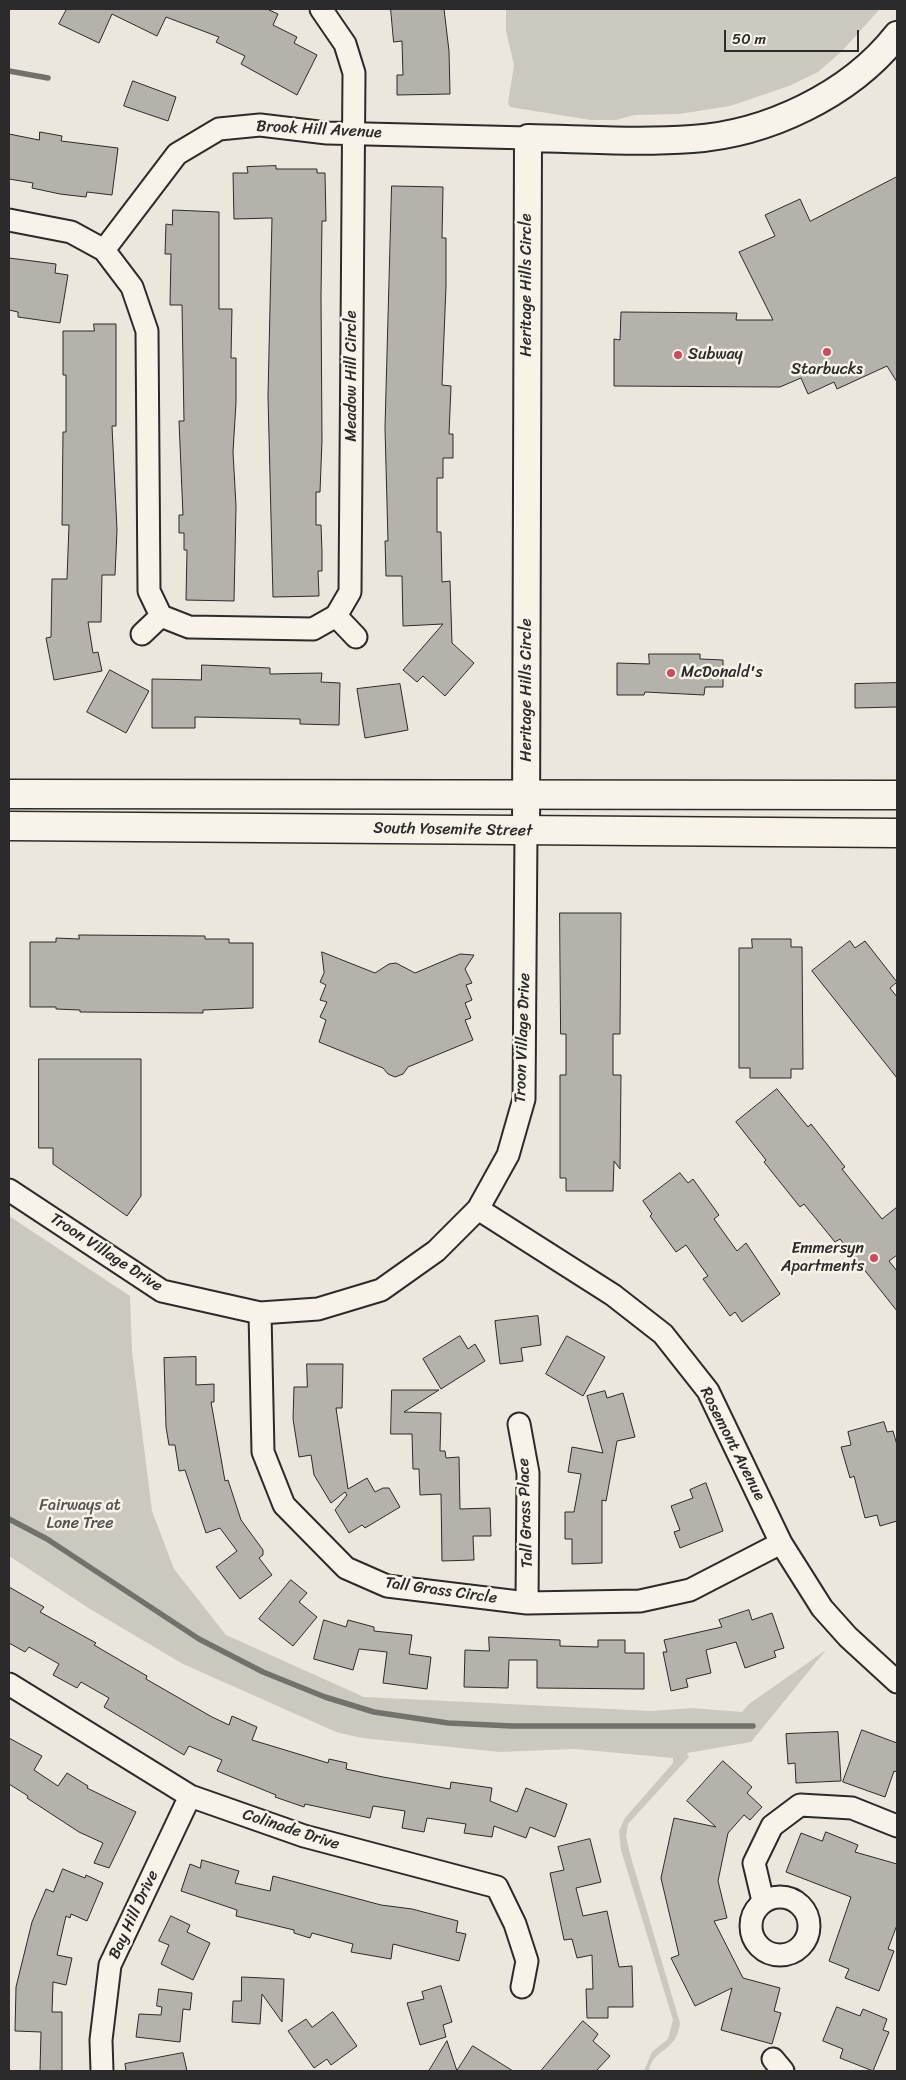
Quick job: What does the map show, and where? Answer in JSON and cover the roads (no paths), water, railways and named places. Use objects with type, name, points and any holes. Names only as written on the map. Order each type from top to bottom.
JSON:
[{"type":"main road","points":[[9,794],[897,795]]},
{"type":"main road","name":"South Yosemite Street","points":[[9,826],[414,828],[526,832],[897,833]]},
{"type":"street","name":"Meadow Hill Circle","points":[[321,9],[344,44],[354,73],[350,592],[336,616]]},
{"type":"street","points":[[528,138],[692,139],[732,134],[781,118],[816,102],[853,77],[897,35]]},
{"type":"street","name":"Brook Hill Avenue","points":[[104,250],[177,154],[220,129],[260,125],[327,133],[528,138]]},
{"type":"street","name":"Heritage Hills Circle","points":[[526,832],[528,138]]},
{"type":"street","points":[[9,220],[71,232],[104,250],[132,287],[147,331],[149,590],[161,616],[189,627],[313,629],[336,616],[356,637]]},
{"type":"street","points":[[142,634],[161,616]]},
{"type":"street","name":"Troon Village Drive","points":[[9,1190],[162,1291],[260,1313],[318,1309],[381,1290],[436,1251],[478,1209],[508,1156],[524,1099],[526,832]]},
{"type":"street","name":"Rosemont Avenue","points":[[478,1209],[613,1295],[663,1334],[708,1391],[781,1543],[822,1608],[848,1637],[897,1682]]},
{"type":"street","name":"Tall Grass Circle","points":[[260,1313],[263,1452],[284,1505],[346,1568],[387,1586],[527,1603],[640,1601],[690,1590],[781,1543]]},
{"type":"street","name":"Tall Grass Place","points":[[519,1424],[528,1472],[527,1603]]},
{"type":"street","name":"Colinade Drive","points":[[9,1684],[190,1796],[304,1836],[497,1887],[515,1924],[527,1961],[522,1987]]},
{"type":"street","name":"Bay Hill Drive","points":[[102,2071],[101,2040],[110,1965],[190,1796]]},
{"type":"street","points":[[763,1901],[754,1863],[772,1826],[800,1805],[852,1808],[897,1826]]},
{"type":"waterway","points":[[9,71],[48,78]]},
{"type":"waterway","points":[[9,1519],[47,1539],[199,1639],[263,1672],[325,1697],[374,1712],[448,1723],[512,1726],[753,1726]]},
{"type":"place","name":"Starbucks","points":[[827,352]]},
{"type":"place","name":"Subway","points":[[678,355]]},
{"type":"place","name":"McDonald's","points":[[671,673]]},
{"type":"place","name":"Emmersyn Apartments","points":[[874,1258]]},
{"type":"park label","name":"Fairways at Lone Tree","points":[[80,1515]]}]
